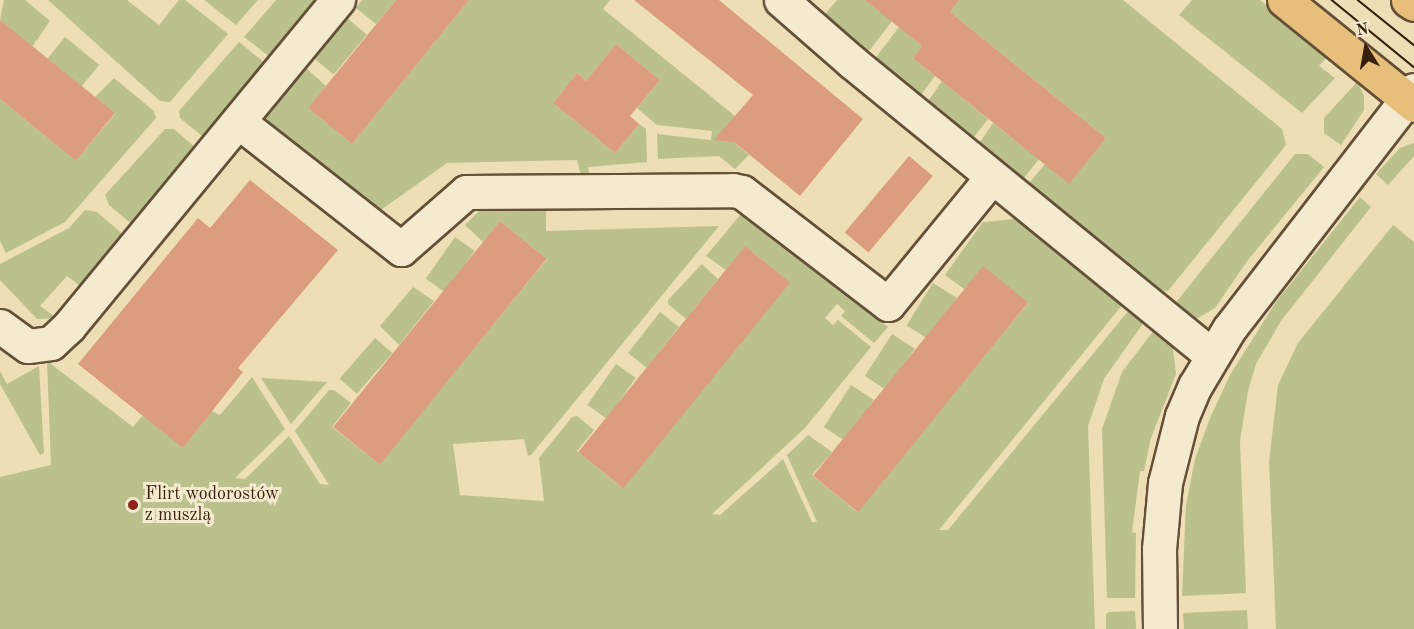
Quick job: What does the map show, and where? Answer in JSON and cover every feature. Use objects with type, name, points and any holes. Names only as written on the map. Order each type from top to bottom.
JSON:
[{"type":"main road","points":[[1284,0],[1412,98]]},
{"type":"main road","points":[[1408,0],[1414,4]]},
{"type":"street","points":[[0,326],[28,346],[51,343],[119,267],[338,0]]},
{"type":"street","points":[[781,0],[852,62],[1211,355]]},
{"type":"street","points":[[1160,629],[1159,549],[1165,483],[1182,416],[1211,355],[1334,189],[1412,98]]},
{"type":"street","points":[[238,122],[401,249],[466,192],[733,190],[742,192],[888,304],[992,177]]},
{"type":"green space","points":[[4,0],[25,0],[50,21],[32,47],[0,20]]},
{"type":"green space","points":[[48,0],[127,0],[159,25],[179,0],[185,0],[228,34],[170,102],[160,101]]},
{"type":"green space","points":[[204,0],[258,0],[236,25]]},
{"type":"green space","points":[[276,0],[316,0],[271,58],[244,37]]},
{"type":"green space","points":[[362,0],[396,0],[376,24],[356,8]]},
{"type":"green space","points":[[469,0],[610,0],[603,9],[735,116],[722,132],[749,155],[735,169],[719,156],[658,159],[657,134],[711,140],[712,131],[657,125],[637,108],[660,80],[616,44],[586,81],[577,73],[553,103],[615,153],[639,124],[646,129],[647,162],[588,167],[590,179],[582,179],[577,160],[447,163],[371,217],[266,126],[267,116],[306,68],[326,86],[308,108],[352,144]]},
{"type":"green space","points":[[837,0],[865,0],[892,21],[870,50],[862,50],[826,20],[826,13]]},
{"type":"green space","points":[[959,0],[1123,0],[1282,129],[1286,145],[1168,291],[1155,290],[1030,189],[1030,182],[1045,164],[1069,183],[1106,138],[950,12]]},
{"type":"green space","points":[[1192,0],[1260,0],[1328,56],[1319,66],[1335,78],[1302,113],[1179,15]]},
{"type":"green space","points":[[347,18],[367,35],[333,75],[314,58]]},
{"type":"green space","points":[[899,27],[922,46],[913,58],[935,76],[921,95],[916,96],[877,63],[877,56]]},
{"type":"green space","points":[[65,37],[99,65],[82,86],[47,59]]},
{"type":"green space","points":[[239,42],[266,64],[206,139],[180,118],[179,111]]},
{"type":"green space","points":[[114,78],[154,111],[156,118],[65,222],[6,253],[0,241],[0,99],[76,161],[115,114],[95,97]]},
{"type":"green space","points":[[942,81],[988,119],[974,137],[968,138],[930,107],[929,100]]},
{"type":"green space","points":[[1357,82],[1364,95],[1364,110],[1341,145],[1324,133],[1324,118]]},
{"type":"green space","points":[[993,123],[1039,159],[1024,178],[1017,179],[981,149],[980,142]]},
{"type":"green space","points":[[165,129],[174,129],[197,149],[134,226],[109,205],[105,195]]},
{"type":"green space","points":[[1414,143],[1414,156],[1388,185],[1376,174],[1400,148]]},
{"type":"green space","points":[[1295,154],[1308,154],[1324,167],[1248,260],[1215,308],[1193,321],[1169,311]]},
{"type":"green space","points":[[1360,197],[1371,207],[1281,321],[1256,364],[1248,391],[1240,441],[1246,593],[1182,596],[1186,505],[1195,459],[1210,418],[1230,375],[1276,302]]},
{"type":"green space","points":[[546,205],[546,231],[719,226],[531,455],[528,456],[524,439],[453,444],[460,495],[544,501],[539,458],[572,417],[577,416],[594,430],[577,451],[621,487],[789,282],[745,246],[726,270],[706,256],[741,214],[888,327],[874,343],[841,316],[845,311],[837,304],[825,318],[833,325],[838,320],[871,347],[805,428],[712,514],[720,515],[783,459],[812,522],[817,522],[787,455],[808,435],[832,452],[812,475],[857,512],[1028,303],[964,289],[945,275],[983,222],[1015,219],[1123,304],[939,530],[948,530],[1129,310],[1144,322],[1104,379],[1088,426],[1095,629],[0,629],[0,477],[51,465],[47,361],[133,427],[143,415],[183,448],[212,411],[220,415],[252,377],[285,429],[235,478],[245,479],[289,436],[320,484],[329,485],[295,431],[329,390],[334,390],[351,403],[332,427],[379,464],[547,259],[500,221],[483,242],[465,225],[482,208]]},
{"type":"green space","points":[[85,210],[97,212],[126,237],[83,288],[67,276],[40,306],[57,318],[37,319],[0,280],[0,264],[69,228]]},
{"type":"green space","points":[[1393,225],[1414,242],[1414,629],[1276,629],[1269,462],[1278,385],[1298,343]]},
{"type":"green space","points":[[455,237],[475,251],[445,293],[426,279]]},
{"type":"green space","points":[[702,264],[718,279],[686,319],[668,304],[668,300]]},
{"type":"green space","points":[[933,283],[957,298],[930,340],[907,325]]},
{"type":"green space","points":[[413,287],[434,301],[399,345],[380,326]]},
{"type":"green space","points":[[660,312],[679,327],[647,368],[628,353]]},
{"type":"green space","points":[[1158,325],[1172,341],[1176,374],[1151,438],[1144,471],[1140,471],[1132,532],[1136,533],[1135,598],[1107,598],[1102,429],[1122,372]]},
{"type":"green space","points":[[892,334],[915,349],[887,391],[865,376]]},
{"type":"green space","points":[[375,338],[392,353],[357,394],[340,379]]},
{"type":"green space","points":[[616,364],[636,378],[607,419],[587,405]]},
{"type":"green space","points":[[39,366],[44,453],[40,455],[0,384],[0,371],[7,384]]},
{"type":"green space","points":[[261,378],[327,382],[291,424]]},
{"type":"green space","points":[[851,385],[874,400],[846,442],[824,427]]},
{"type":"green space","points":[[1247,610],[1248,629],[1184,629],[1183,613]]},
{"type":"green space","points":[[1135,611],[1136,629],[1106,629],[1106,614],[1109,612]]},
{"type":"building","points":[[396,0],[469,0],[352,144],[308,108]]},
{"type":"building","points":[[634,0],[719,0],[863,119],[800,196],[734,142],[714,140],[753,95]]},
{"type":"building","points":[[865,0],[959,0],[950,12],[1106,138],[1069,184],[913,58],[922,46]]},
{"type":"building","points":[[0,20],[115,113],[76,161],[0,99]]},
{"type":"building","points":[[616,44],[660,80],[630,116],[639,124],[615,153],[553,103],[577,73],[586,81]]},
{"type":"building","points":[[909,156],[933,176],[868,253],[845,233]]},
{"type":"building","points":[[250,180],[338,250],[238,368],[243,372],[183,448],[78,364],[198,218],[210,228]]},
{"type":"building","points":[[500,221],[547,259],[380,465],[333,427]]},
{"type":"building","points":[[745,246],[790,283],[623,488],[578,452]]},
{"type":"building","points":[[983,266],[1028,303],[858,512],[813,476]]},
{"type":"tram line","points":[[1332,0],[1414,67]]},
{"type":"tram line","points":[[1358,0],[1414,45]]},
{"type":"place","name":"Flirt wodorostów z muszlą","points":[[133,505]]}]
